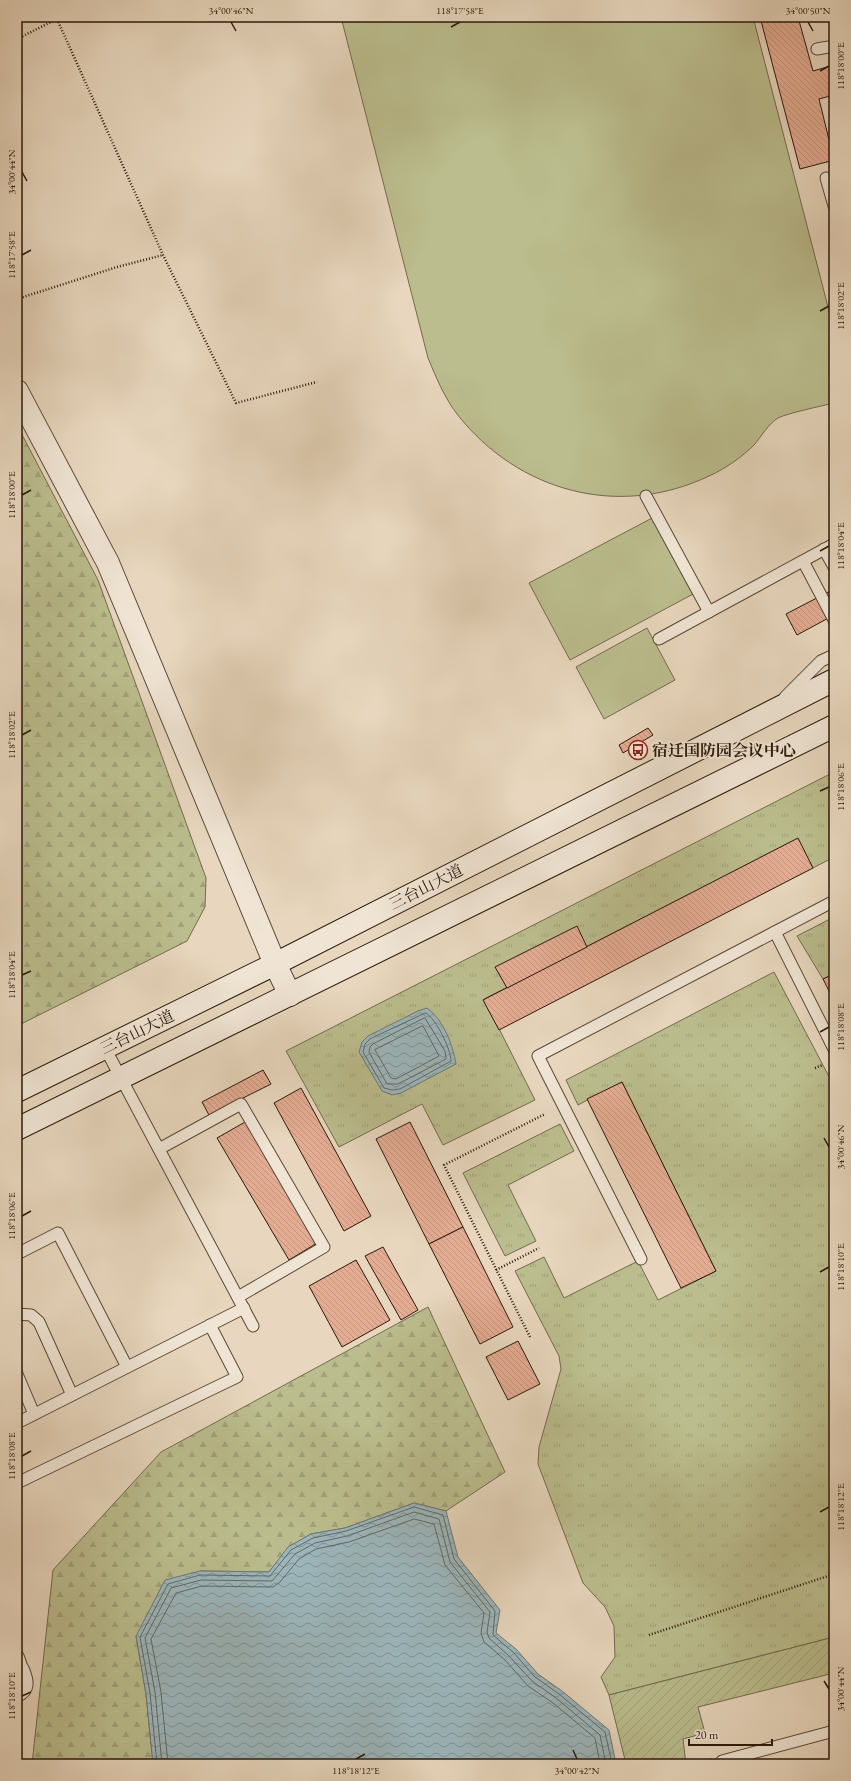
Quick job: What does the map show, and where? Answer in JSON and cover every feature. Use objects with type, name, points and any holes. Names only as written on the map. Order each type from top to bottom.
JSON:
[{"type":"main road","points":[[17,391],[108,563],[275,964],[290,995]]},
{"type":"main road","name":"三台山大道","points":[[17,1091],[275,964],[834,680]]},
{"type":"main road","points":[[17,1129],[834,726]]},
{"type":"lane","points":[[817,49],[834,46]]},
{"type":"lane","points":[[826,178],[834,206]]},
{"type":"lane","points":[[646,496],[709,612]]},
{"type":"lane","points":[[659,639],[829,547],[834,567]]},
{"type":"lane","points":[[803,561],[834,620]]},
{"type":"lane","points":[[771,712],[821,661],[834,655]]},
{"type":"lane","points":[[641,1259],[538,1056],[834,901]]},
{"type":"lane","points":[[775,932],[834,1049]]},
{"type":"lane","points":[[106,1048],[253,1326]]},
{"type":"lane","points":[[159,1149],[241,1104],[324,1247],[238,1297]]},
{"type":"lane","points":[[17,1254],[58,1233],[127,1367]]},
{"type":"lane","points":[[17,1423],[244,1308]]},
{"type":"lane","points":[[17,1314],[31,1315],[39,1322],[72,1394]]},
{"type":"lane","points":[[17,1483],[236,1377],[210,1325]]},
{"type":"lane","points":[[17,1374],[34,1414]]},
{"type":"lane","points":[[17,1682],[20,1681],[23,1674],[19,1660]]},
{"type":"lane","points":[[17,1696],[24,1694],[28,1688],[28,1679],[19,1660]]},
{"type":"lane","points":[[722,1761],[834,1731]]},
{"type":"path","points":[[17,39],[57,19],[164,255],[236,403],[317,382]]},
{"type":"path","points":[[17,299],[117,267],[164,255]]},
{"type":"path","points":[[530,1337],[444,1165],[564,1105]]},
{"type":"path","points":[[496,1270],[539,1248]]},
{"type":"path","points":[[649,1635],[834,1574]]},
{"type":"green space","points":[[341,17],[753,17],[834,330],[834,403],[778,418],[768,427],[754,445],[733,462],[709,476],[675,489],[640,495],[606,496],[572,490],[540,479],[509,463],[482,441],[457,414],[444,394],[428,358]]},
{"type":"green space","points":[[17,425],[98,580],[206,878],[205,907],[187,941],[17,1026]]},
{"type":"green space","points":[[654,517],[695,593],[570,660],[529,583]]},
{"type":"green space","points":[[647,628],[675,680],[604,719],[576,667]]},
{"type":"green space","points":[[834,772],[834,857],[813,868],[797,839],[484,999],[535,1100],[443,1145],[422,1104],[339,1147],[286,1051]]},
{"type":"green space","points":[[834,917],[834,974],[823,979],[797,936]]},
{"type":"green space","points":[[774,972],[834,1086],[834,1637],[609,1695],[601,1677],[615,1657],[614,1626],[605,1607],[583,1583],[538,1464],[539,1447],[561,1369],[559,1356],[515,1271],[544,1257],[564,1298],[638,1261],[658,1300],[716,1271],[622,1082],[578,1105],[566,1080]]},
{"type":"green space","points":[[560,1124],[574,1151],[508,1185],[536,1241],[505,1256],[463,1173]]},
{"type":"green space","points":[[428,1307],[505,1472],[446,1511],[414,1503],[345,1528],[311,1534],[289,1547],[269,1572],[200,1571],[136,1636],[146,1694],[153,1764],[32,1764],[53,1570],[161,1452]]},
{"type":"green space","points":[[834,1637],[834,1673],[698,1707],[705,1733],[683,1739],[686,1764],[626,1764],[609,1695]]},
{"type":"water","points":[[427,1008],[438,1019],[446,1033],[450,1041],[456,1064],[401,1093],[392,1095],[382,1091],[359,1052],[362,1042],[368,1036]]},
{"type":"water","points":[[414,1503],[446,1511],[458,1557],[500,1610],[496,1633],[516,1649],[538,1674],[562,1691],[609,1730],[616,1764],[153,1764],[146,1694],[136,1636],[165,1580],[200,1571],[269,1572],[288,1547],[311,1534],[345,1528]]},
{"type":"building","points":[[760,17],[798,17],[813,71],[834,65],[834,95],[819,99],[834,160],[800,169]]},
{"type":"building","points":[[834,589],[834,615],[797,635],[786,614]]},
{"type":"building","points":[[648,728],[653,735],[623,753],[619,745]]},
{"type":"building","points":[[798,838],[813,868],[499,1030],[483,1000]]},
{"type":"building","points":[[577,926],[587,947],[507,988],[495,967]]},
{"type":"building","points":[[834,974],[834,1001],[823,979]]},
{"type":"building","points":[[263,1070],[271,1084],[209,1115],[202,1102]]},
{"type":"building","points":[[622,1082],[716,1271],[681,1288],[587,1099]]},
{"type":"building","points":[[301,1088],[371,1216],[344,1231],[274,1103]]},
{"type":"building","points":[[245,1122],[317,1243],[289,1260],[217,1138]]},
{"type":"building","points":[[410,1122],[463,1227],[429,1244],[376,1139]]},
{"type":"building","points":[[463,1227],[513,1327],[480,1344],[429,1244]]},
{"type":"building","points":[[383,1247],[418,1310],[401,1320],[365,1256]]},
{"type":"building","points":[[356,1260],[390,1320],[342,1347],[309,1286]]},
{"type":"building","points":[[518,1341],[540,1384],[508,1400],[486,1357]]},
{"type":"building","points":[[712,1759],[713,1764],[691,1764]]},
{"type":"place","name":"宿迁国防园会议中心","points":[[638,750]]}]
